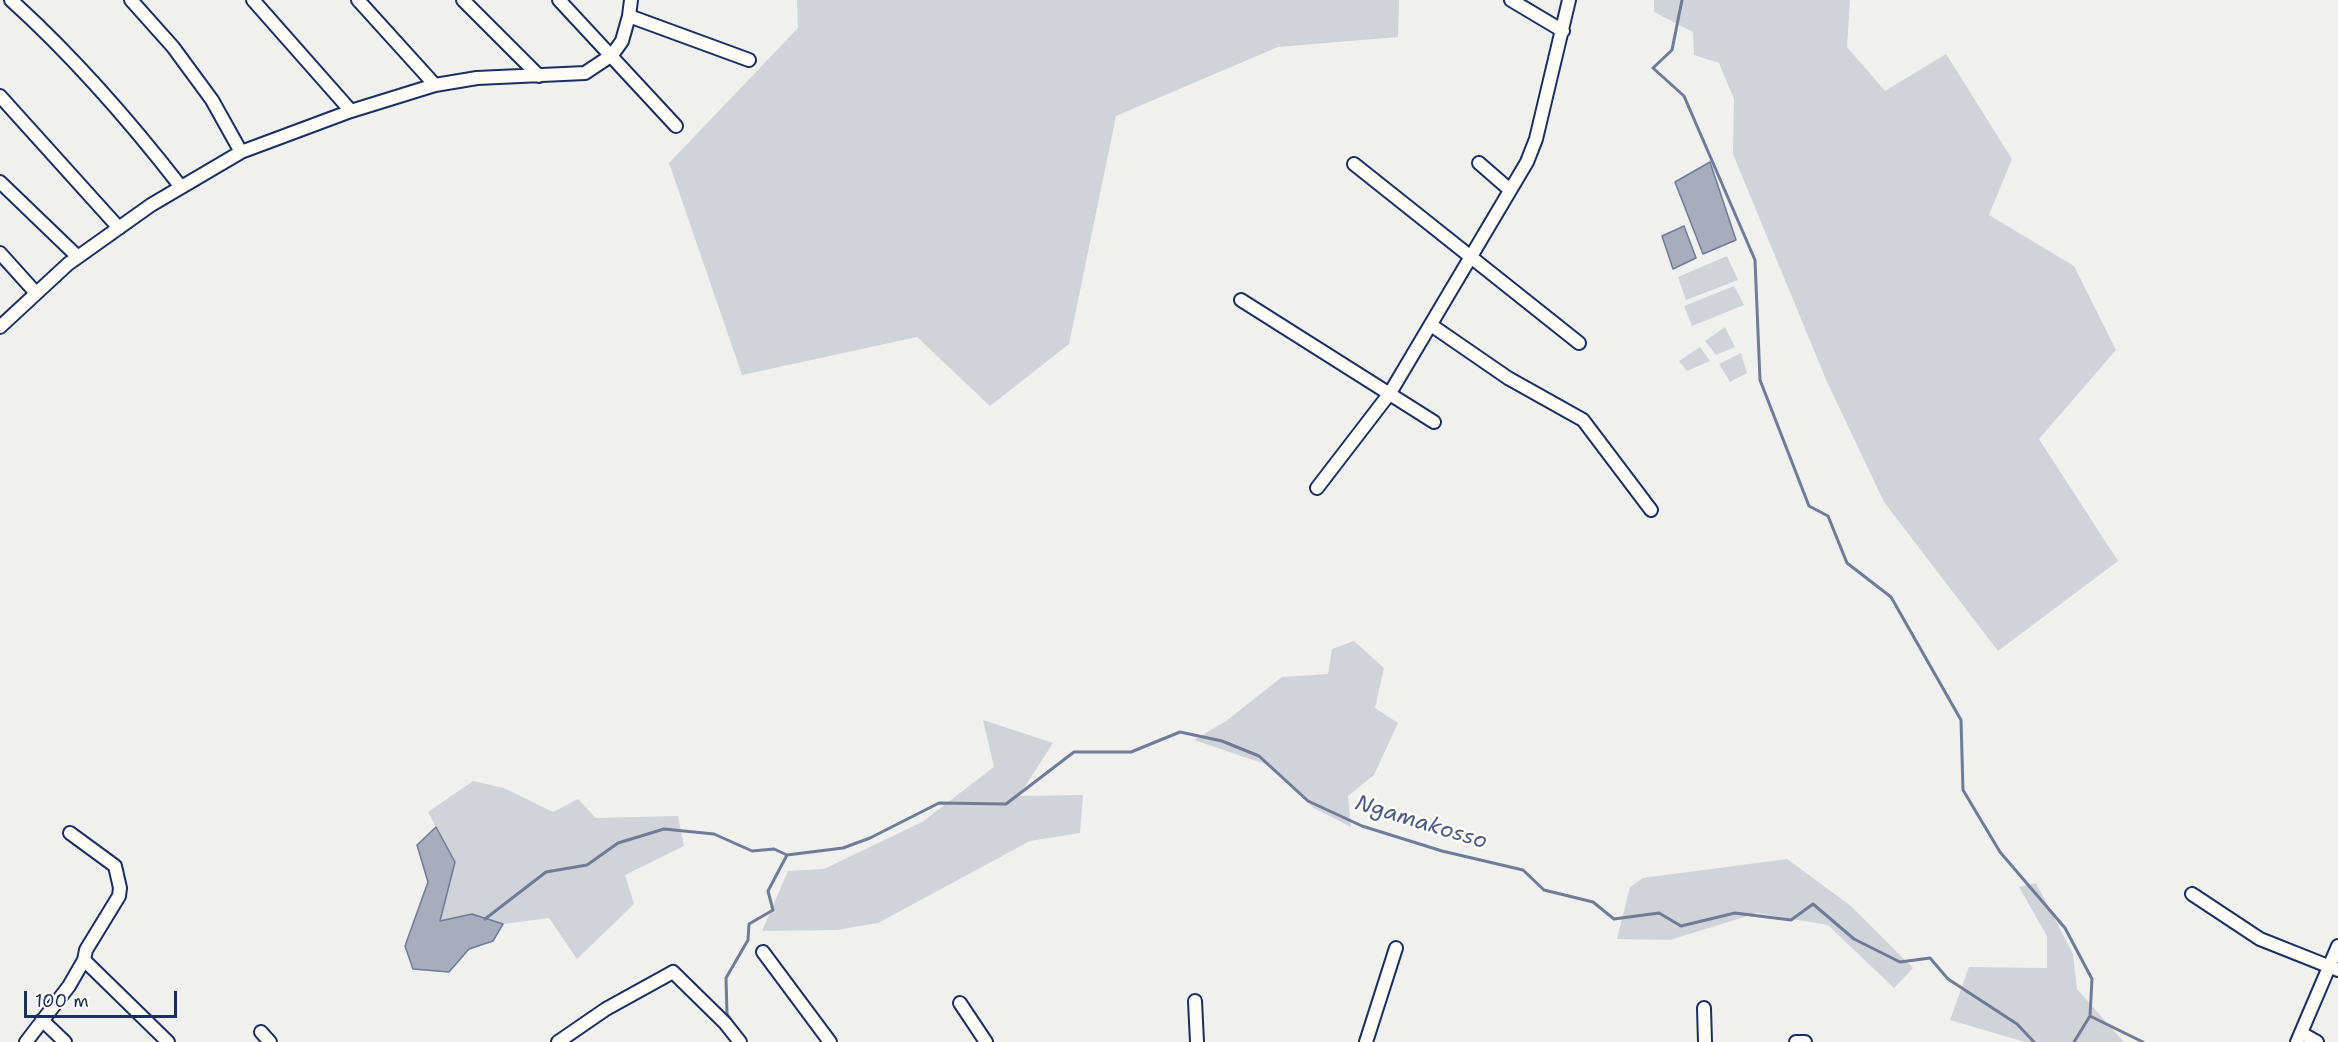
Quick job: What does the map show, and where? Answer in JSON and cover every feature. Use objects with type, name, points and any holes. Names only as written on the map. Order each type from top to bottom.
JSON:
[{"type":"street","points":[[11,0],[74,61],[138,131],[181,188]]},
{"type":"street","points":[[131,0],[173,46],[212,100],[241,152]]},
{"type":"street","points":[[253,0],[351,111]]},
{"type":"street","points":[[358,0],[435,85]]},
{"type":"street","points":[[463,0],[539,76]]},
{"type":"street","points":[[559,0],[676,126]]},
{"type":"street","points":[[0,327],[78,257],[151,205],[241,152],[351,111],[435,85],[477,78],[585,73],[612,55],[622,41],[629,16],[630,0]]},
{"type":"street","points":[[1511,0],[1563,32]]},
{"type":"street","points":[[1317,488],[1390,393],[1527,162],[1536,139],[1569,0]]},
{"type":"street","points":[[629,16],[749,60]]},
{"type":"street","points":[[0,96],[119,228]]},
{"type":"street","points":[[1479,163],[1510,190]]},
{"type":"street","points":[[1354,164],[1579,343]]},
{"type":"street","points":[[0,182],[78,257]]},
{"type":"street","points":[[0,253],[36,293]]},
{"type":"street","points":[[1241,300],[1434,422]]},
{"type":"street","points":[[1431,325],[1508,378],[1583,420],[1651,510]]},
{"type":"street","points":[[26,1042],[69,986],[84,960],[86,950],[119,896],[116,866],[70,833]]},
{"type":"street","points":[[2192,894],[2260,939],[2334,968]]},
{"type":"street","points":[[2317,1042],[2299,1037],[2334,968],[2338,946]]},
{"type":"street","points":[[1366,1042],[1396,948]]},
{"type":"street","points":[[763,952],[830,1042]]},
{"type":"street","points":[[84,960],[168,1042]]},
{"type":"street","points":[[558,1042],[606,1009],[673,972],[725,1023],[740,1042]]},
{"type":"street","points":[[1195,1001],[1197,1042]]},
{"type":"street","points":[[960,1003],[987,1042]]},
{"type":"street","points":[[1704,1008],[1705,1042]]},
{"type":"street","points":[[42,1020],[65,1042]]},
{"type":"street","points":[[261,1032],[270,1042]]},
{"type":"street","points":[[1796,1042],[1805,1042]]},
{"type":"shaded area","points":[[797,0],[1399,0],[1398,37],[1278,47],[1116,116],[1069,344],[990,406],[917,337],[742,375],[669,163],[798,28]]},
{"type":"shaded area","points":[[1654,0],[1850,0],[1847,47],[1885,91],[1946,54],[2012,159],[1989,215],[2074,266],[2116,350],[2039,439],[2118,561],[1998,651],[1884,502],[1827,382],[1733,154],[1734,99],[1719,63],[1694,55],[1693,32],[1654,12]]},
{"type":"shaded area","points":[[1727,256],[1738,280],[1686,300],[1678,277]]},
{"type":"shaded area","points":[[1734,286],[1744,305],[1692,326],[1684,306]]},
{"type":"shaded area","points":[[1725,327],[1735,347],[1716,355],[1705,341]]},
{"type":"shaded area","points":[[1700,347],[1710,361],[1687,371],[1679,361]]},
{"type":"shaded area","points":[[1741,353],[1747,373],[1730,382],[1719,364]]},
{"type":"shaded area","points":[[1354,641],[1384,668],[1375,708],[1398,723],[1374,775],[1348,796],[1351,827],[1314,808],[1265,764],[1194,740],[1226,721],[1282,677],[1328,674],[1332,649]]},
{"type":"shaded area","points":[[983,720],[1053,743],[1019,796],[1083,795],[1080,833],[1030,841],[878,923],[837,930],[762,931],[788,871],[824,869],[922,822],[994,767]]},
{"type":"shaded area","points":[[473,781],[504,788],[553,812],[578,799],[596,818],[678,816],[684,846],[625,875],[634,904],[577,959],[549,918],[503,924],[472,914],[440,922],[455,862],[428,812]]},
{"type":"shaded area","points":[[1787,859],[1851,906],[1913,968],[1894,988],[1828,925],[1757,913],[1670,940],[1617,939],[1630,887],[1643,878]]},
{"type":"shaded area","points":[[2036,883],[2073,954],[2077,989],[2124,1042],[2025,1042],[1950,1020],[1969,967],[2047,968],[2047,936],[2019,887]]},
{"type":"water","points":[[1710,162],[1736,240],[1703,254],[1675,182]]},
{"type":"water","points":[[1684,226],[1696,258],[1673,269],[1662,236]]},
{"type":"water","points":[[436,827],[455,862],[440,921],[472,914],[503,924],[493,941],[469,949],[449,972],[413,969],[405,946],[428,882],[417,845]]},
{"type":"waterway","points":[[1682,0],[1672,50],[1653,68],[1684,96],[1755,260],[1760,380],[1809,506],[1828,516],[1847,563],[1891,597],[1961,720],[1963,790],[2000,852],[2065,928],[2092,979],[2090,1016]]},
{"type":"waterway","name":"Ngamakosso","points":[[485,919],[546,872],[587,865],[618,843],[664,829],[714,834],[752,851],[774,849],[787,855],[843,848],[870,838],[939,803],[1006,804],[1074,752],[1131,752],[1180,732],[1222,741],[1259,756],[1308,801],[1362,826],[1442,851],[1523,870],[1544,890],[1593,902],[1614,919],[1659,913],[1681,926],[1735,913],[1791,920],[1813,904],[1854,939],[1900,962],[1930,958],[1948,979],[2017,1024],[2034,1042]]},
{"type":"waterway","points":[[734,1025],[727,1014],[726,978],[748,940],[749,924],[773,910],[768,891],[787,855]]},
{"type":"waterway","name":"Ngamakosso","points":[[2074,1042],[2090,1016],[2143,1042]]}]
